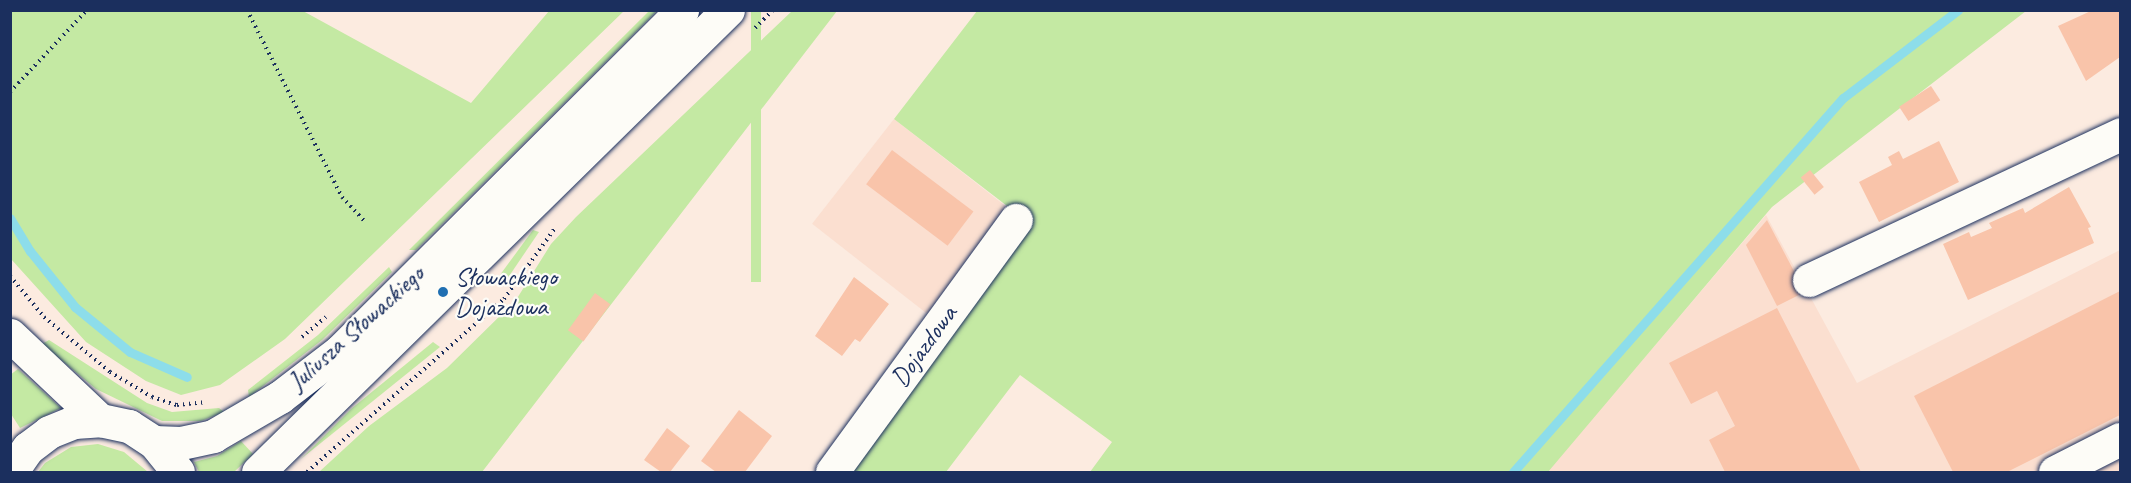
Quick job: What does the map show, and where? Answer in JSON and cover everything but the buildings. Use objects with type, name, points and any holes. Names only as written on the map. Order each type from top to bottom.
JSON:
[{"type":"main road","name":"Juliusza Słowackiego","points":[[154,442],[181,443],[213,436],[280,397],[340,351],[682,10]]},
{"type":"main road","name":"Juliusza Słowackiego","points":[[258,472],[728,10]]},
{"type":"main road","points":[[1809,280],[2121,134]]},
{"type":"main road","name":"Dojazdowa","points":[[832,472],[1016,220]]},
{"type":"main road","points":[[10,335],[100,420]]},
{"type":"main road","points":[[11,471],[28,448],[49,432],[74,422],[100,420],[129,426],[154,442],[178,472]]},
{"type":"main road","points":[[2055,472],[2121,439]]},
{"type":"path","points":[[10,92],[87,10]]},
{"type":"path","points":[[247,10],[342,197],[364,221]]},
{"type":"path","points":[[748,36],[773,10]]},
{"type":"path","points":[[307,472],[357,423],[445,354],[504,299],[539,245],[563,220]]},
{"type":"path","points":[[44,317],[111,372],[152,397],[177,405],[213,401]]},
{"type":"shaded area","points":[[894,119],[1011,210],[929,315],[812,224]]},
{"type":"shaded area","points":[[1766,215],[1857,383],[2120,250],[2120,472],[1547,472]]},
{"type":"green space","points":[[650,10],[657,11],[416,250],[409,250]]},
{"type":"green space","points":[[10,11],[303,11],[471,103],[549,11],[624,11],[285,339],[220,385],[181,395],[146,381],[86,342],[11,259]]},
{"type":"green space","points":[[751,11],[761,11],[761,282],[751,282]]},
{"type":"green space","points":[[792,11],[837,11],[482,472],[319,472],[369,426],[447,368],[516,300],[551,244],[576,217]]},
{"type":"green space","points":[[977,11],[2026,11],[1772,207],[1548,472],[1090,472],[1112,442],[1020,375],[946,472],[841,472],[1011,209],[894,119]]},
{"type":"green space","points":[[533,230],[539,232],[503,285],[497,279]]},
{"type":"green space","points":[[389,267],[392,272],[322,340],[249,397],[248,390],[318,335]]},
{"type":"green space","points":[[49,340],[147,403],[172,412],[219,408],[224,412],[201,421],[162,421],[96,389],[42,344]]},
{"type":"green space","points":[[433,342],[440,347],[301,459],[351,409]]},
{"type":"green space","points":[[18,369],[61,408],[20,428],[11,414],[10,375]]},
{"type":"green space","points":[[241,441],[253,454],[234,472],[199,472],[194,462],[217,456]]},
{"type":"green space","points":[[98,444],[124,452],[148,472],[38,472],[45,463],[71,447]]},
{"type":"waterway","points":[[1513,472],[1843,98],[1958,10]]},
{"type":"waterway","points":[[10,218],[30,251],[75,307],[130,352],[187,377]]},
{"type":"place","name":"Słowackiego Dojazdowa","points":[[443,292]]}]
